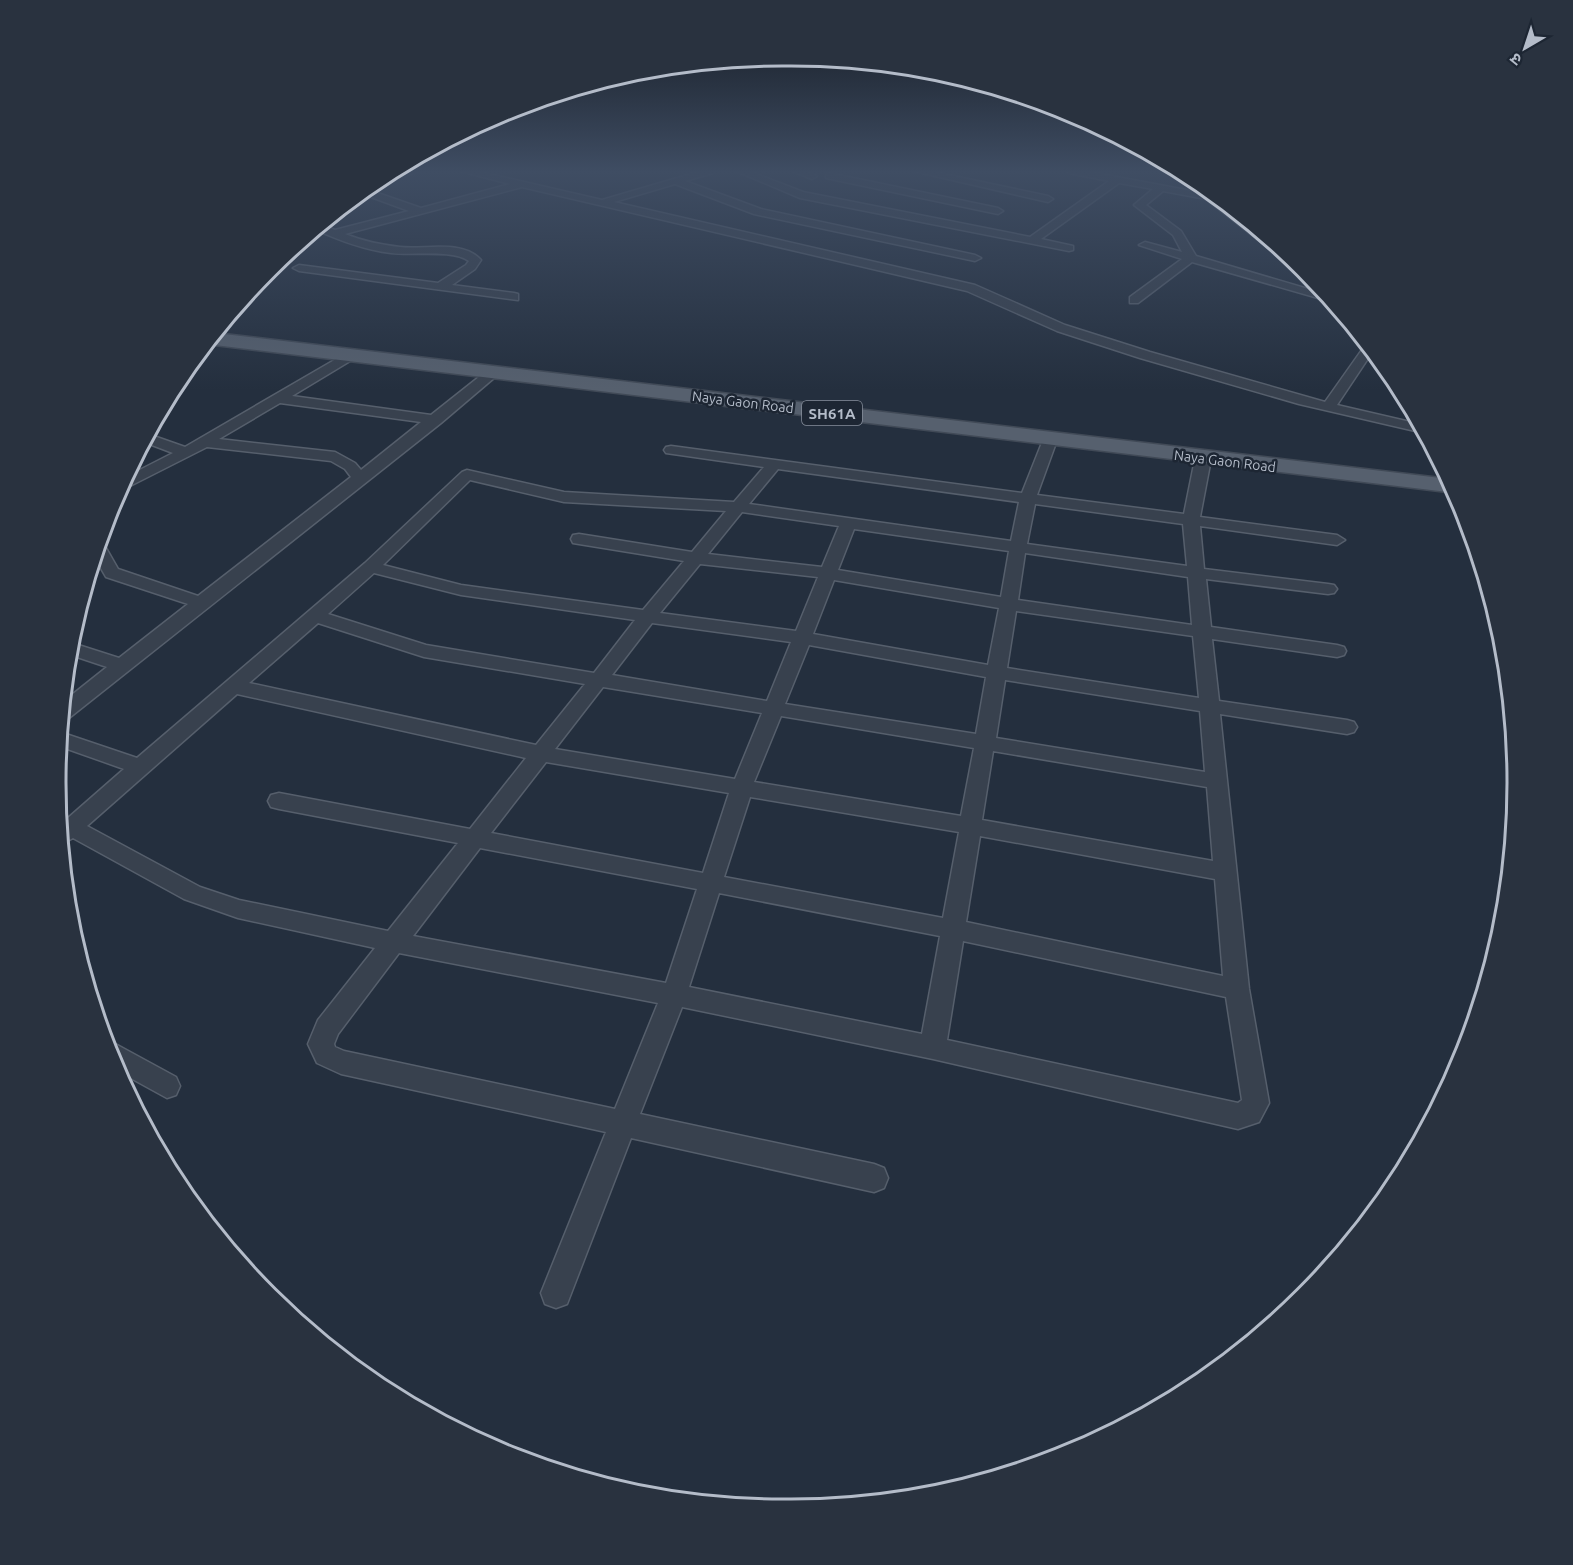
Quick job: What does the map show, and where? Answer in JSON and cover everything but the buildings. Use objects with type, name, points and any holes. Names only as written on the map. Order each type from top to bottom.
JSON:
[{"type":"main road","name":"Naya Gaon Road","points":[[219,340],[1442,486]]},
{"type":"street","points":[[359,244],[369,248],[459,253],[470,256],[473,263],[442,286]]},
{"type":"street","points":[[781,244],[971,288],[1061,328],[1145,355],[1328,407],[1412,427]]},
{"type":"street","points":[[905,272],[940,244]]},
{"type":"street","points":[[956,244],[975,258]]},
{"type":"street","points":[[1047,244],[1069,248]]},
{"type":"street","points":[[1183,244],[1191,258]]},
{"type":"street","points":[[1145,245],[1314,294]]},
{"type":"street","points":[[1134,300],[1191,258]]},
{"type":"street","points":[[298,268],[514,297]]},
{"type":"street","points":[[1328,407],[1364,354]]},
{"type":"street","points":[[134,478],[186,453],[350,355]]},
{"type":"street","points":[[71,706],[494,372]]},
{"type":"street","points":[[277,398],[436,420]]},
{"type":"street","points":[[933,1048],[1018,546],[1028,497],[1050,440]]},
{"type":"street","points":[[153,441],[186,453]]},
{"type":"street","points":[[204,442],[335,457],[350,466],[360,479]]},
{"type":"street","points":[[671,450],[1337,540]]},
{"type":"street","points":[[68,833],[214,903],[393,942],[674,995],[933,1048],[1238,1116],[1249,1113],[1256,1103],[1237,988],[1191,519],[1203,459]]},
{"type":"street","points":[[775,463],[647,617],[543,754],[393,942],[327,1028],[321,1044],[326,1055],[341,1062],[874,1178]]},
{"type":"street","points":[[68,830],[371,567],[467,475],[564,497],[738,507],[1197,573],[1328,589]]},
{"type":"street","points":[[556,1293],[674,995],[742,787],[772,708],[849,522]]},
{"type":"street","points":[[579,539],[696,558],[828,573],[1008,604],[1337,651]]},
{"type":"street","points":[[103,556],[107,569],[112,573],[201,603]]},
{"type":"street","points":[[371,567],[461,590],[801,638],[998,673],[1347,727]]},
{"type":"street","points":[[315,616],[424,651],[1217,781]]},
{"type":"street","points":[[79,651],[123,666]]},
{"type":"street","points":[[232,686],[543,754],[1226,872]]},
{"type":"street","points":[[68,742],[140,767]]},
{"type":"street","points":[[279,801],[953,929],[1237,988]]},
{"type":"street","points":[[123,1060],[167,1086]]}]
